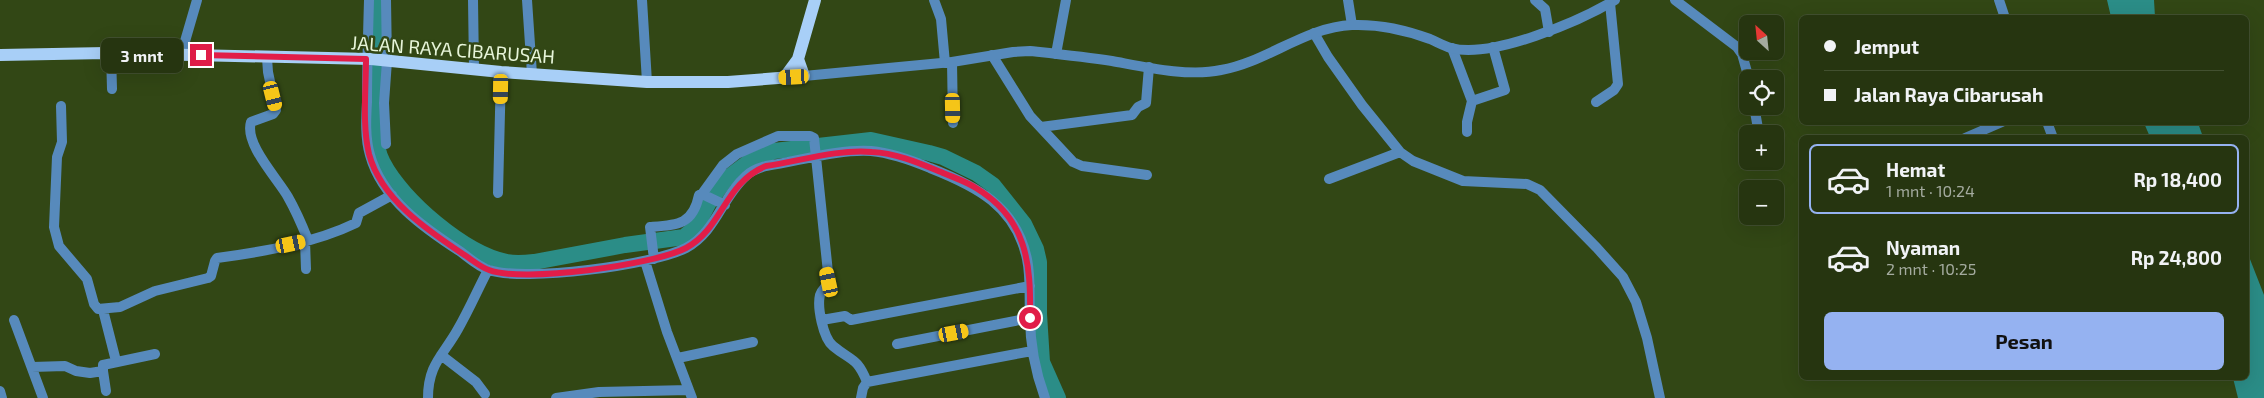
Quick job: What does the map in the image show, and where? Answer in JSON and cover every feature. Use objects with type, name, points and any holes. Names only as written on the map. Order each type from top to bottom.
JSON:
[{"type":"main road","points":[[784,78],[798,59],[815,0]]},
{"type":"main road","name":"JALAN RAYA CIBARUSAH","points":[[0,55],[111,53],[369,59],[501,72],[647,82],[728,82],[804,76]]},
{"type":"main road","points":[[798,59],[804,76]]},
{"type":"street","points":[[181,55],[197,0]]},
{"type":"street","points":[[369,0],[366,122],[369,154],[392,195],[411,217],[430,232],[488,270],[504,273],[552,274],[650,260],[675,253],[703,236],[722,204],[742,181],[755,170],[815,150],[892,154],[937,170],[975,187],[992,199],[1015,227],[1027,257],[1034,367],[1045,398]]},
{"type":"street","points":[[386,0],[384,92],[386,144]]},
{"type":"street","points":[[473,0],[474,68]]},
{"type":"street","points":[[527,0],[532,74]]},
{"type":"street","points":[[642,0],[647,82]]},
{"type":"street","points":[[934,0],[941,19],[949,62],[953,123]]},
{"type":"street","points":[[1056,54],[1066,0]]},
{"type":"street","points":[[1348,0],[1352,25]]},
{"type":"street","points":[[1536,0],[1545,9],[1549,32]]},
{"type":"street","points":[[1675,0],[1737,47],[1742,54],[1746,70]]},
{"type":"street","points":[[1999,0],[2004,15]]},
{"type":"street","points":[[804,76],[949,62],[1030,51],[1149,67],[1201,72],[1225,70],[1242,65],[1314,33],[1352,25],[1406,31],[1452,48],[1472,49],[1492,47],[1549,32],[1613,1],[1618,84],[1614,90],[1596,102]]},
{"type":"street","points":[[1314,33],[1362,105],[1400,152],[1413,162],[1464,182],[1527,184],[1540,190],[1597,248],[1629,287],[1636,302],[1647,338],[1660,398]]},
{"type":"street","points":[[1472,100],[1505,90],[1492,47]]},
{"type":"street","points":[[1452,48],[1472,100],[1466,122],[1467,132]]},
{"type":"street","points":[[111,53],[112,89]]},
{"type":"street","points":[[992,55],[1018,100],[1064,153],[1082,166],[1147,174]]},
{"type":"street","points":[[267,58],[276,110],[273,114],[251,122],[251,135],[271,175],[291,202],[307,240],[306,268]]},
{"type":"street","points":[[1041,127],[1132,114],[1138,107],[1146,103],[1149,67]]},
{"type":"street","points":[[498,193],[501,72]]},
{"type":"street","points":[[61,106],[62,142],[57,157],[54,227],[62,252],[87,279],[94,306],[104,310],[120,307],[155,291],[208,278],[211,276],[216,259],[307,240],[355,224],[358,213],[392,195]]},
{"type":"street","points":[[1972,135],[1995,125]]},
{"type":"street","points":[[556,398],[598,392],[690,394],[667,332],[650,260],[652,247],[650,227],[680,224],[686,220],[695,211],[699,195],[703,194],[727,161],[762,142],[784,136],[810,136],[815,150],[829,282],[821,293],[822,320],[827,340],[832,346],[861,367],[867,382]]},
{"type":"street","points":[[1330,179],[1400,152]]},
{"type":"street","points":[[703,194],[722,204]]},
{"type":"street","points":[[428,398],[430,375],[458,329],[488,270]]},
{"type":"street","points":[[822,320],[846,316],[851,320],[1030,286]]},
{"type":"street","points":[[104,310],[116,361]]},
{"type":"street","points":[[897,344],[1030,318]]},
{"type":"street","points":[[14,320],[42,398]]},
{"type":"street","points":[[678,358],[752,342]]},
{"type":"street","points":[[861,398],[863,388],[867,382],[1032,351]]},
{"type":"street","points":[[106,391],[102,365],[155,354]]},
{"type":"street","points":[[441,355],[476,382],[485,394]]},
{"type":"street","points":[[32,367],[65,366],[76,371],[90,373],[103,371]]},
{"type":"street","points":[[0,391],[2,398]]},
{"type":"water","points":[[2107,0],[2154,0],[2155,15],[2111,15]]},
{"type":"water","points":[[2145,125],[2199,125],[2202,135],[2149,135]]},
{"type":"water","points":[[2249,257],[2264,295],[2264,398],[2238,398],[2234,380],[2249,380]]},
{"type":"waterway","points":[[380,0],[374,126],[379,154],[392,178],[404,193],[454,237],[490,257],[514,263],[534,262],[625,245],[684,237],[696,227],[708,204],[725,180],[749,162],[774,151],[871,140],[929,153],[943,157],[976,173],[993,185],[1024,224],[1036,249],[1039,262],[1039,314],[1042,362],[1058,398]]},
{"type":"route","points":[[201,55],[366,59],[366,122],[369,154],[383,181],[411,217],[430,232],[488,270],[504,273],[552,274],[645,261],[675,253],[703,236],[738,186],[746,176],[755,170],[783,163],[855,152],[872,152],[892,154],[937,170],[975,187],[992,199],[1003,210],[1015,227],[1027,257],[1030,276],[1030,318]]}]
